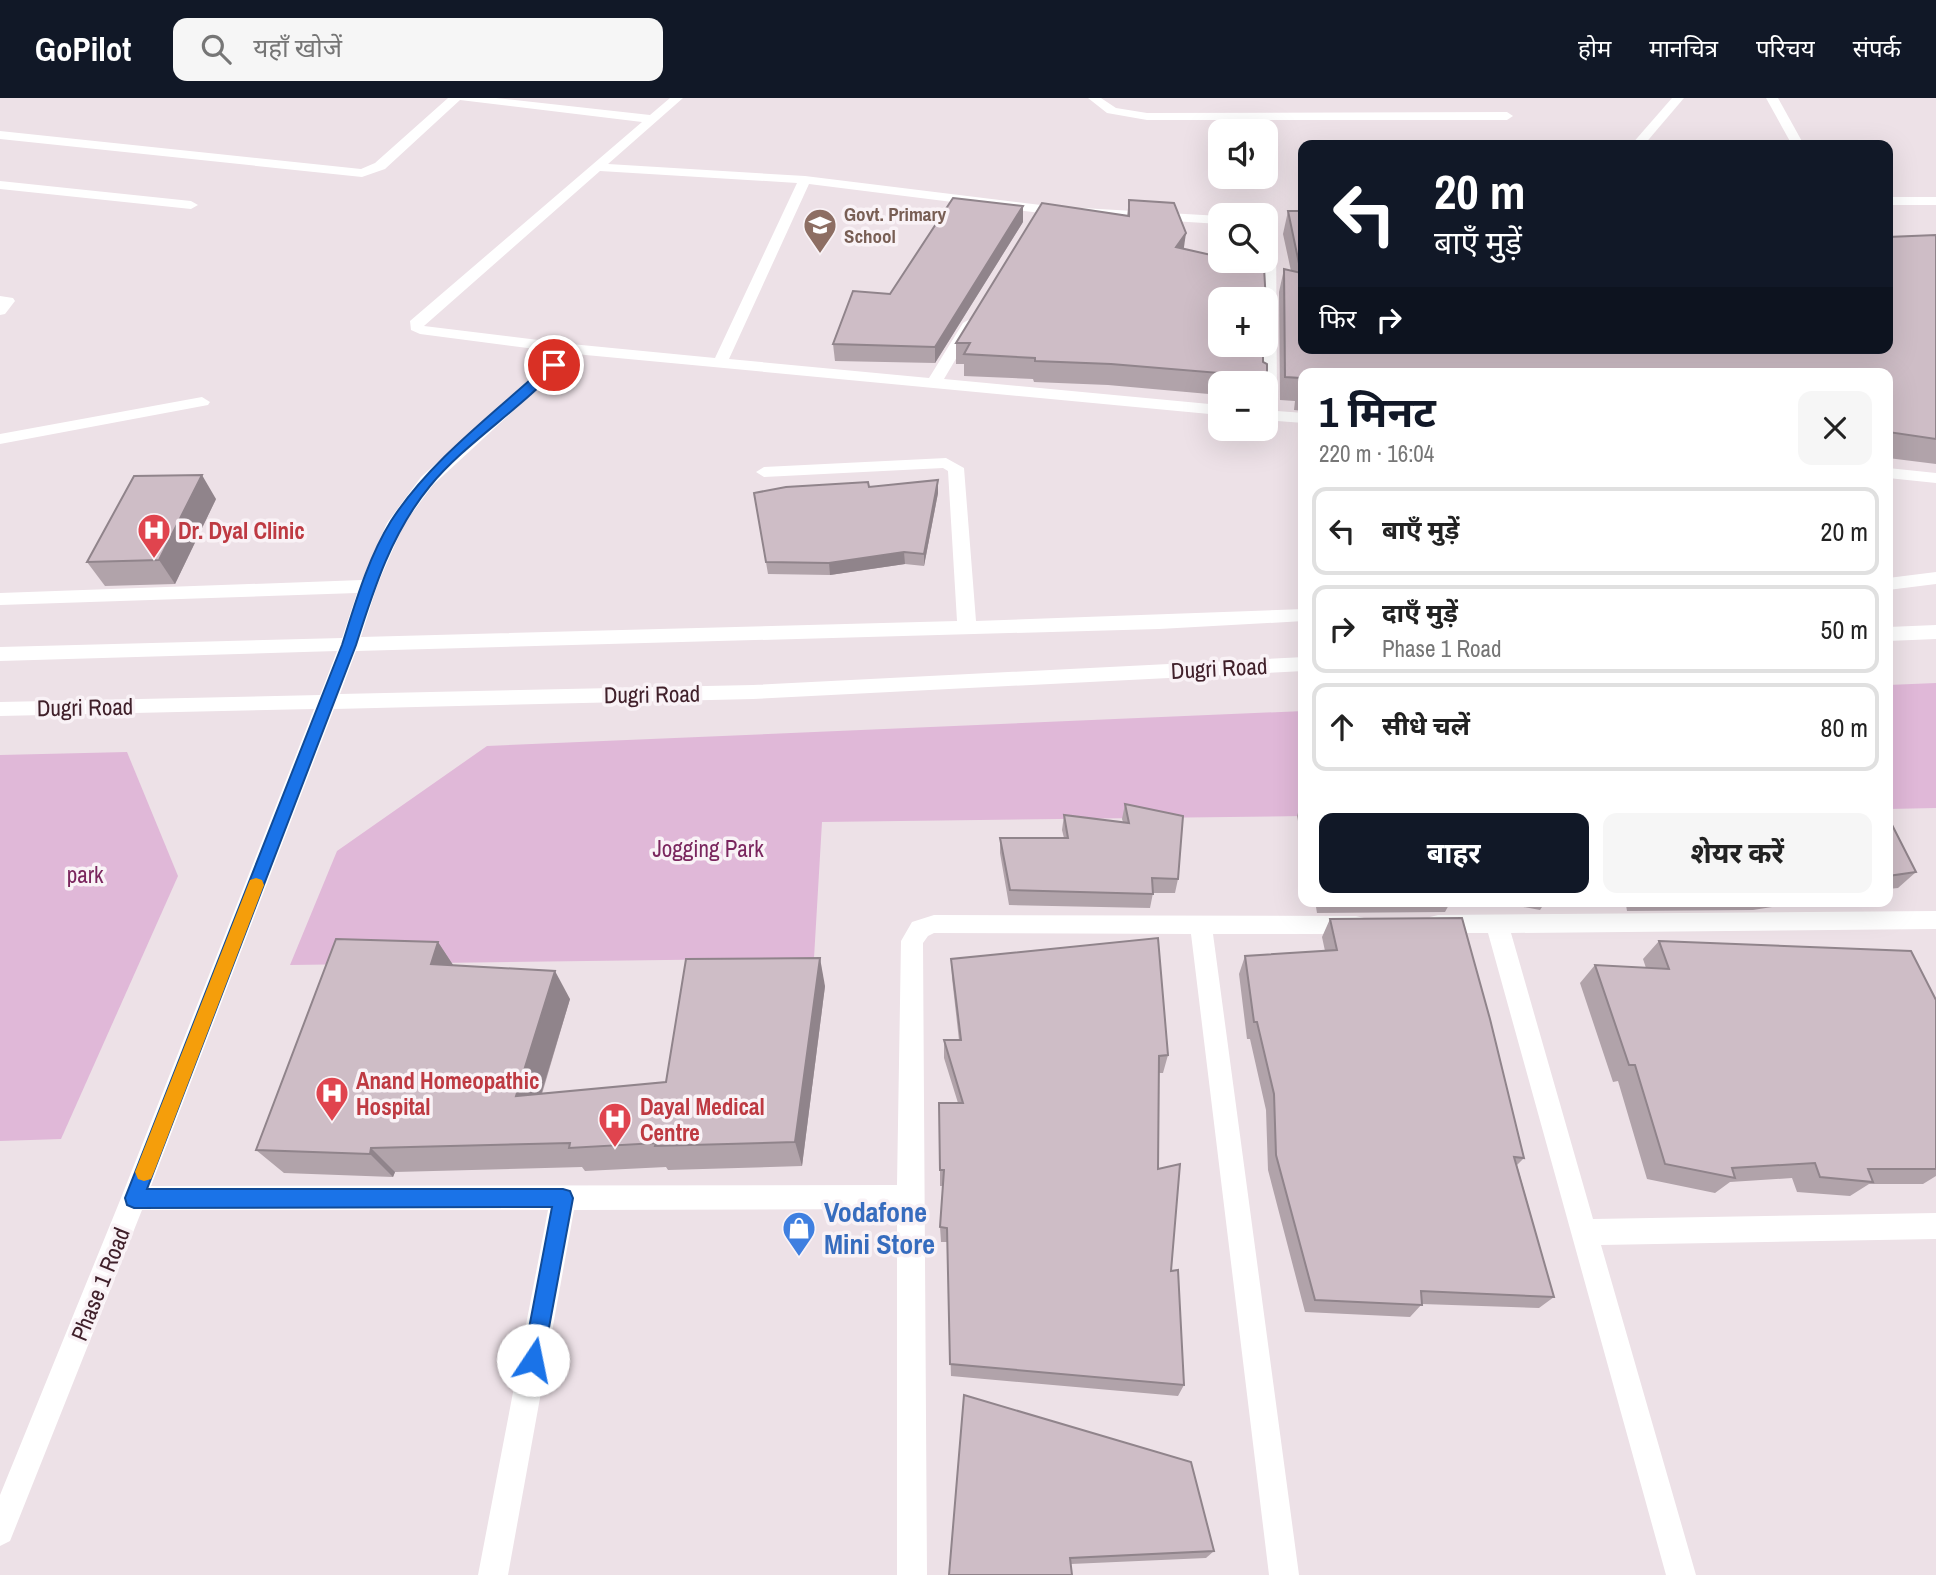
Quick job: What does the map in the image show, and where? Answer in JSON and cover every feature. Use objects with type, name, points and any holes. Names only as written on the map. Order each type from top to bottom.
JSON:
[{"type":"street","points":[[0,135],[362,173],[380,166],[455,98]]},
{"type":"street","points":[[464,98],[652,119]]},
{"type":"street","points":[[677,98],[418,321],[416,327],[420,330],[571,349],[1208,409]]},
{"type":"street","points":[[1094,98],[1100,105],[1113,110],[1181,117],[1507,116]]},
{"type":"street","points":[[1641,140],[1678,98]]},
{"type":"street","points":[[1772,98],[1795,140]]},
{"type":"street","points":[[597,167],[806,180],[1049,213],[1208,220]]},
{"type":"street","points":[[720,363],[806,180]]},
{"type":"street","points":[[0,185],[191,205]]},
{"type":"street","points":[[1893,201],[1936,201]]},
{"type":"street","points":[[1268,371],[1271,273]]},
{"type":"street","points":[[0,300],[8,301],[0,311]]},
{"type":"street","points":[[934,383],[976,314]]},
{"type":"street","name":"Phase 1 Road","points":[[0,1531],[134,1198],[349,645],[368,586],[396,523],[427,481],[571,349]]},
{"type":"street","points":[[0,439],[202,402]]},
{"type":"street","points":[[1278,416],[1298,418]]},
{"type":"street","points":[[764,472],[946,463],[956,468],[967,627]]},
{"type":"street","points":[[1893,474],[1936,478]]},
{"type":"street","points":[[1893,583],[1936,579]]},
{"type":"street","points":[[0,599],[368,586]]},
{"type":"street","points":[[0,654],[1159,622],[1298,615]]},
{"type":"street","points":[[1893,634],[1936,632]]},
{"type":"street","name":"Dugri Road","points":[[0,709],[753,692],[1298,664]]},
{"type":"street","points":[[1416,924],[1936,920]]},
{"type":"street","points":[[912,1575],[909,1197],[912,941],[920,929],[934,924],[1376,925]]},
{"type":"street","points":[[1497,924],[1681,1575]]},
{"type":"street","points":[[1201,926],[1284,1575]]},
{"type":"street","points":[[134,1198],[909,1197]]},
{"type":"street","points":[[493,1575],[563,1198]]},
{"type":"street","points":[[1584,1232],[1936,1226]]},
{"type":"green space","points":[[1936,683],[1936,808],[1893,809],[1893,685]]},
{"type":"green space","name":"Jogging Park","points":[[1298,711],[1298,816],[822,822],[814,958],[290,965],[337,851],[487,746]]},
{"type":"green space","name":"park","points":[[127,752],[178,876],[61,1139],[0,1141],[0,755]]},
{"type":"building","points":[[953,198],[1023,206],[935,347],[833,344],[853,291],[890,294]]},
{"type":"building","points":[[1129,200],[1174,203],[1186,233],[1176,247],[1208,254],[1208,273],[1264,273],[1265,287],[1208,287],[1208,357],[1263,357],[1267,371],[1208,372],[964,354],[970,343],[956,343],[1042,203],[1129,216]]},
{"type":"building","points":[[1288,211],[1298,211],[1298,259]]},
{"type":"building","points":[[1936,235],[1936,439],[1893,433],[1893,368],[1298,368],[1298,378],[1285,377],[1284,269],[1298,272],[1298,354],[1893,354],[1893,237]]},
{"type":"building","points":[[202,475],[159,560],[87,562],[134,476]]},
{"type":"building","points":[[938,480],[924,554],[904,552],[829,563],[766,562],[754,493],[786,487],[868,482],[869,487]]},
{"type":"building","points":[[1125,804],[1183,816],[1178,879],[1152,878],[1153,894],[1010,890],[1000,838],[1068,838],[1064,815],[1129,823]]},
{"type":"building","points":[[1893,827],[1916,872],[1893,875]]},
{"type":"building","points":[[1462,918],[1524,1158],[1514,1157],[1554,1297],[1421,1291],[1422,1305],[1315,1300],[1276,1155],[1274,1094],[1257,1022],[1254,1022],[1245,956],[1337,950],[1330,919]]},
{"type":"building","points":[[1158,938],[1168,1055],[1159,1056],[1158,1169],[1180,1164],[1171,1271],[1178,1270],[1184,1385],[950,1364],[947,1228],[940,1227],[944,1170],[940,1170],[939,1103],[963,1103],[944,1040],[961,1040],[951,959]]},
{"type":"building","points":[[336,939],[438,942],[431,964],[555,971],[516,1096],[666,1082],[686,959],[820,958],[795,1142],[655,1146],[656,1143],[569,1148],[570,1143],[371,1148],[370,1154],[256,1150]]},
{"type":"building","points":[[1659,941],[1911,951],[1936,1000],[1936,1169],[1868,1169],[1873,1182],[1820,1177],[1815,1163],[1732,1168],[1735,1178],[1665,1164],[1635,1065],[1629,1065],[1595,965],[1669,969]]},
{"type":"building","points":[[964,1395],[1191,1462],[1214,1551],[1070,1558],[1072,1575],[949,1575]]},
{"type":"slow traffic","points":[[144,1172],[256,885]]},
{"type":"place","name":"Govt. Primary School","points":[[820,255]]},
{"type":"place","name":"Dr. Dyal Clinic","points":[[154,560]]},
{"type":"place","name":"Anand Homeopathic Hospital","points":[[332,1123]]},
{"type":"place","name":"Dayal Medical Centre","points":[[615,1149]]},
{"type":"place","name":"Vodafone Mini Store","points":[[799,1258]]},
{"type":"route","points":[[533,1360],[563,1198],[134,1198],[349,645],[368,586],[396,523],[427,481],[554,365]]}]
